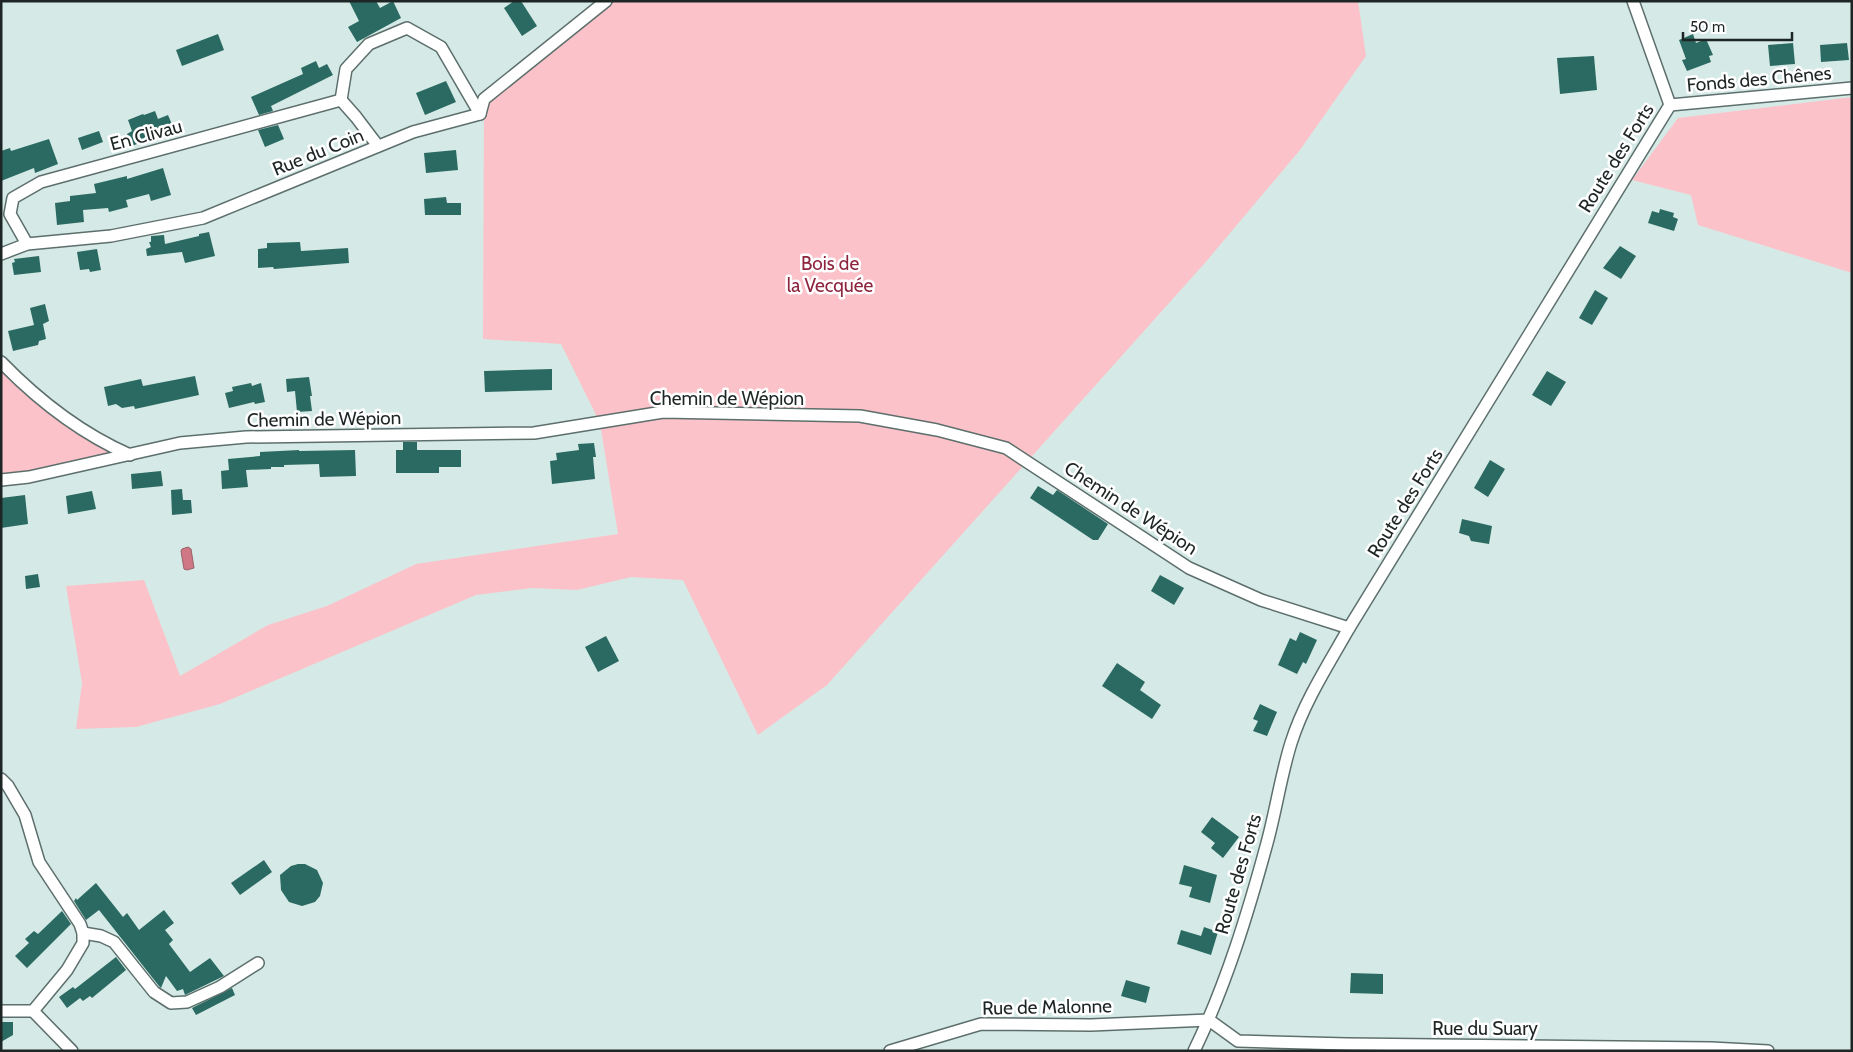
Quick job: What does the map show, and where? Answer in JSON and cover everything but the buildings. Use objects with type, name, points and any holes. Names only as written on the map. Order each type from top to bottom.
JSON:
[{"type":"street","points":[[480,114],[484,99],[606,1]]},
{"type":"street","name":"Route des Forts","points":[[1194,1051],[1209,1020],[1246,916],[1267,842],[1291,742],[1310,695],[1349,628],[1670,105],[1633,1]]},
{"type":"street","points":[[378,146],[341,100],[346,69],[369,44],[407,28],[441,47],[480,114]]},
{"type":"street","name":"Fonds des Chênes","points":[[1670,105],[1852,88]]},
{"type":"street","name":"En Clivau","points":[[27,244],[10,214],[12,198],[41,182],[341,100]]},
{"type":"street","name":"Rue du Coin","points":[[1,254],[27,244],[111,236],[203,218],[413,132],[480,114]]},
{"type":"street","points":[[1,362],[41,398],[68,418],[110,446],[130,455]]},
{"type":"street","name":"Chemin de Wépion","points":[[1,480],[29,477],[180,443],[246,437],[534,434],[663,412],[860,416],[937,430],[1006,448],[1189,568],[1262,600],[1349,628]]},
{"type":"street","points":[[1,779],[8,786],[24,815],[39,862],[80,924],[83,933],[83,943],[68,970],[33,1011]]},
{"type":"street","points":[[83,933],[101,936],[114,942],[154,992],[171,1003],[187,1002],[258,964]]},
{"type":"street","points":[[1,1011],[33,1011],[72,1051]]},
{"type":"street","name":"Rue du Suary","points":[[1209,1020],[1238,1041],[1768,1051]]},
{"type":"street","name":"Rue de Malonne","points":[[890,1051],[981,1024],[1091,1025],[1209,1020]]},
{"type":"green space","name":"Bois de la Vecquée","points":[[605,1],[1358,1],[1366,56],[1300,150],[1204,264],[827,685],[758,735],[683,580],[631,577],[577,590],[532,588],[476,595],[220,704],[136,727],[76,729],[82,683],[66,586],[144,580],[180,676],[268,625],[327,606],[416,564],[618,534],[600,423],[561,344],[483,339],[484,99]]},
{"type":"green space","points":[[1852,97],[1852,273],[1698,225],[1691,195],[1632,180],[1678,118]]},
{"type":"green space","points":[[1,360],[41,398],[130,455],[1,480]]},
{"type":"shaded area","points":[[188,547],[191,549],[194,568],[187,570],[184,569],[181,551]]}]
